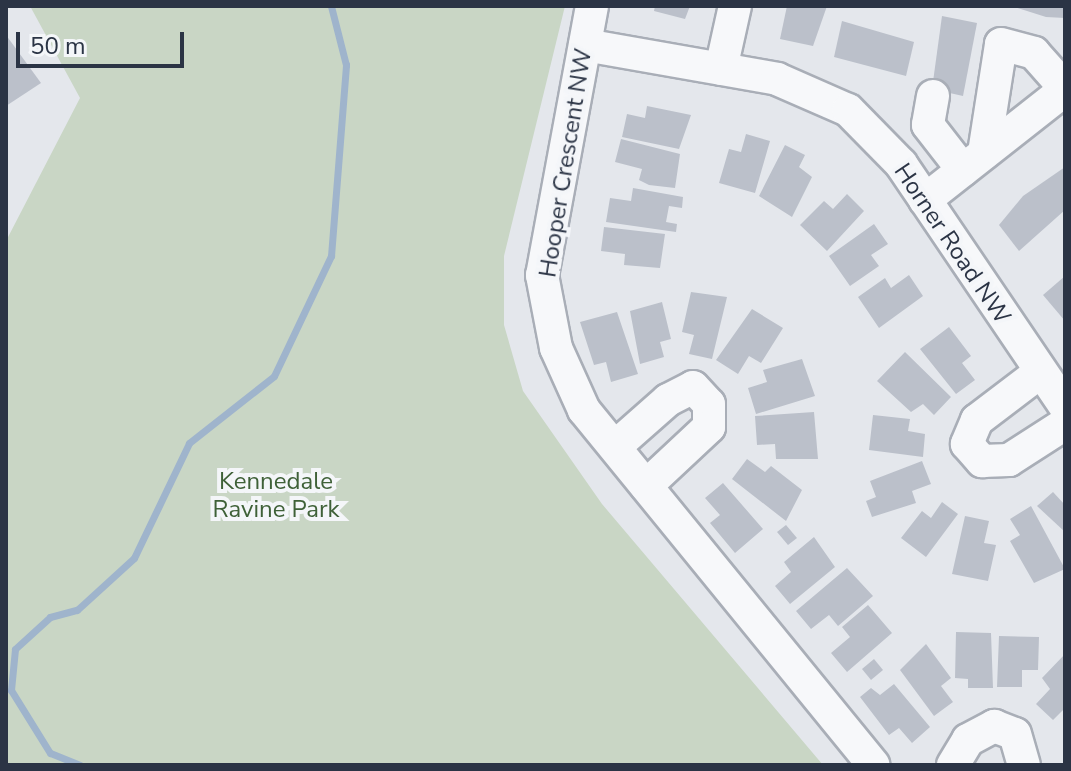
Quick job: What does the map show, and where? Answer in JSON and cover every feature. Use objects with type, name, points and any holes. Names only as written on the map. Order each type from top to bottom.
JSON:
[{"type":"street","name":"Hooper Crescent NW","points":[[592,6],[542,275],[556,348],[584,410],[617,445],[646,486],[874,765]]},
{"type":"street","points":[[721,69],[735,6]]},
{"type":"street","points":[[925,200],[1065,89],[1034,53],[1001,44],[974,161]]},
{"type":"street","name":"Horner Road NW","points":[[585,45],[777,79],[848,110],[901,164],[1056,389],[977,420],[967,444],[982,461],[1009,460],[1065,424]]},
{"type":"street","points":[[933,96],[928,125],[974,161]]},
{"type":"street","points":[[617,445],[668,400],[693,387],[709,404],[709,427],[646,486]]},
{"type":"street","points":[[953,765],[968,740],[994,726],[1015,734],[1024,765]]},
{"type":"green space","name":"Kennedale Ravine Park","points":[[30,6],[565,6],[504,256],[504,325],[523,391],[602,504],[823,765],[6,765],[6,241],[80,98]]},
{"type":"building","points":[[655,6],[690,6],[685,19],[654,11]]},
{"type":"building","points":[[787,6],[827,6],[813,46],[780,39]]},
{"type":"building","points":[[1011,6],[1065,6],[1065,18],[1046,17]]},
{"type":"building","points":[[942,16],[977,23],[963,96],[932,89]]},
{"type":"building","points":[[842,21],[914,42],[906,76],[834,57]]},
{"type":"building","points":[[6,35],[41,83],[6,106]]},
{"type":"building","points":[[647,106],[691,115],[679,149],[622,137],[627,114],[645,118]]},
{"type":"building","points":[[746,134],[770,141],[755,193],[719,183],[729,149],[741,152]]},
{"type":"building","points":[[621,139],[680,154],[675,188],[649,185],[639,180],[642,169],[615,162]]},
{"type":"building","points":[[785,145],[805,155],[799,167],[812,177],[792,217],[759,196]]},
{"type":"building","points":[[1065,167],[1065,210],[1019,251],[999,225],[1023,196]]},
{"type":"building","points":[[633,188],[683,197],[682,208],[669,206],[666,222],[677,224],[676,232],[606,222],[610,198],[631,201]]},
{"type":"building","points":[[847,194],[864,211],[827,251],[800,225],[824,201],[833,209]]},
{"type":"building","points":[[874,224],[888,244],[871,255],[879,266],[850,286],[829,256]]},
{"type":"building","points":[[604,227],[665,234],[660,268],[624,265],[625,254],[601,251]]},
{"type":"building","points":[[909,275],[923,296],[879,328],[858,297],[885,278],[891,288]]},
{"type":"building","points":[[1065,276],[1065,321],[1043,295]]},
{"type":"building","points":[[691,292],[727,297],[712,359],[689,354],[694,335],[682,332]]},
{"type":"building","points":[[662,302],[671,339],[660,342],[664,357],[640,364],[630,311]]},
{"type":"building","points":[[752,309],[783,328],[761,363],[749,356],[738,374],[716,360]]},
{"type":"building","points":[[617,312],[638,374],[611,382],[606,362],[594,365],[580,322]]},
{"type":"building","points":[[949,327],[971,356],[962,363],[975,380],[956,394],[920,349]]},
{"type":"building","points":[[905,352],[951,397],[934,415],[923,404],[911,412],[877,381]]},
{"type":"building","points":[[802,359],[815,396],[756,414],[748,388],[767,382],[763,370]]},
{"type":"building","points":[[814,412],[818,459],[776,459],[775,444],[757,445],[755,416]]},
{"type":"building","points":[[873,415],[910,419],[908,431],[925,434],[923,457],[869,450]]},
{"type":"building","points":[[747,459],[765,472],[771,466],[802,490],[786,521],[732,479]]},
{"type":"building","points":[[922,461],[931,484],[912,491],[916,503],[872,517],[866,501],[876,497],[870,481]]},
{"type":"building","points":[[723,483],[763,529],[735,553],[710,523],[720,515],[705,498]]},
{"type":"building","points":[[1053,492],[1065,505],[1065,532],[1037,506]]},
{"type":"building","points":[[942,502],[958,514],[926,557],[901,538],[922,511],[931,518]]},
{"type":"building","points":[[1031,506],[1065,569],[1034,583],[1010,541],[1020,535],[1010,519]]},
{"type":"building","points":[[965,516],[989,521],[984,543],[996,545],[988,581],[952,574]]},
{"type":"building","points":[[786,525],[797,538],[788,545],[777,532]]},
{"type":"building","points":[[814,537],[835,567],[790,604],[775,586],[791,572],[784,562]]},
{"type":"building","points":[[847,568],[873,596],[838,626],[829,615],[811,629],[796,611]]},
{"type":"building","points":[[868,605],[892,633],[847,672],[831,653],[850,637],[842,627]]},
{"type":"building","points":[[956,632],[991,633],[993,688],[968,688],[968,679],[955,678]]},
{"type":"building","points":[[999,636],[1039,637],[1038,670],[1022,670],[1022,687],[997,687]]},
{"type":"building","points":[[926,644],[951,678],[941,686],[953,702],[934,716],[900,670]]},
{"type":"building","points":[[1065,654],[1065,708],[1053,720],[1036,704],[1050,689],[1042,678]]},
{"type":"building","points":[[874,659],[883,670],[871,680],[862,669]]},
{"type":"building","points":[[894,684],[930,727],[912,743],[899,728],[889,735],[860,697],[871,688],[880,695]]},
{"type":"waterway","points":[[80,765],[50,753],[11,690],[15,649],[50,617],[77,610],[134,558],[189,443],[274,376],[331,256],[346,65],[331,6]]}]
